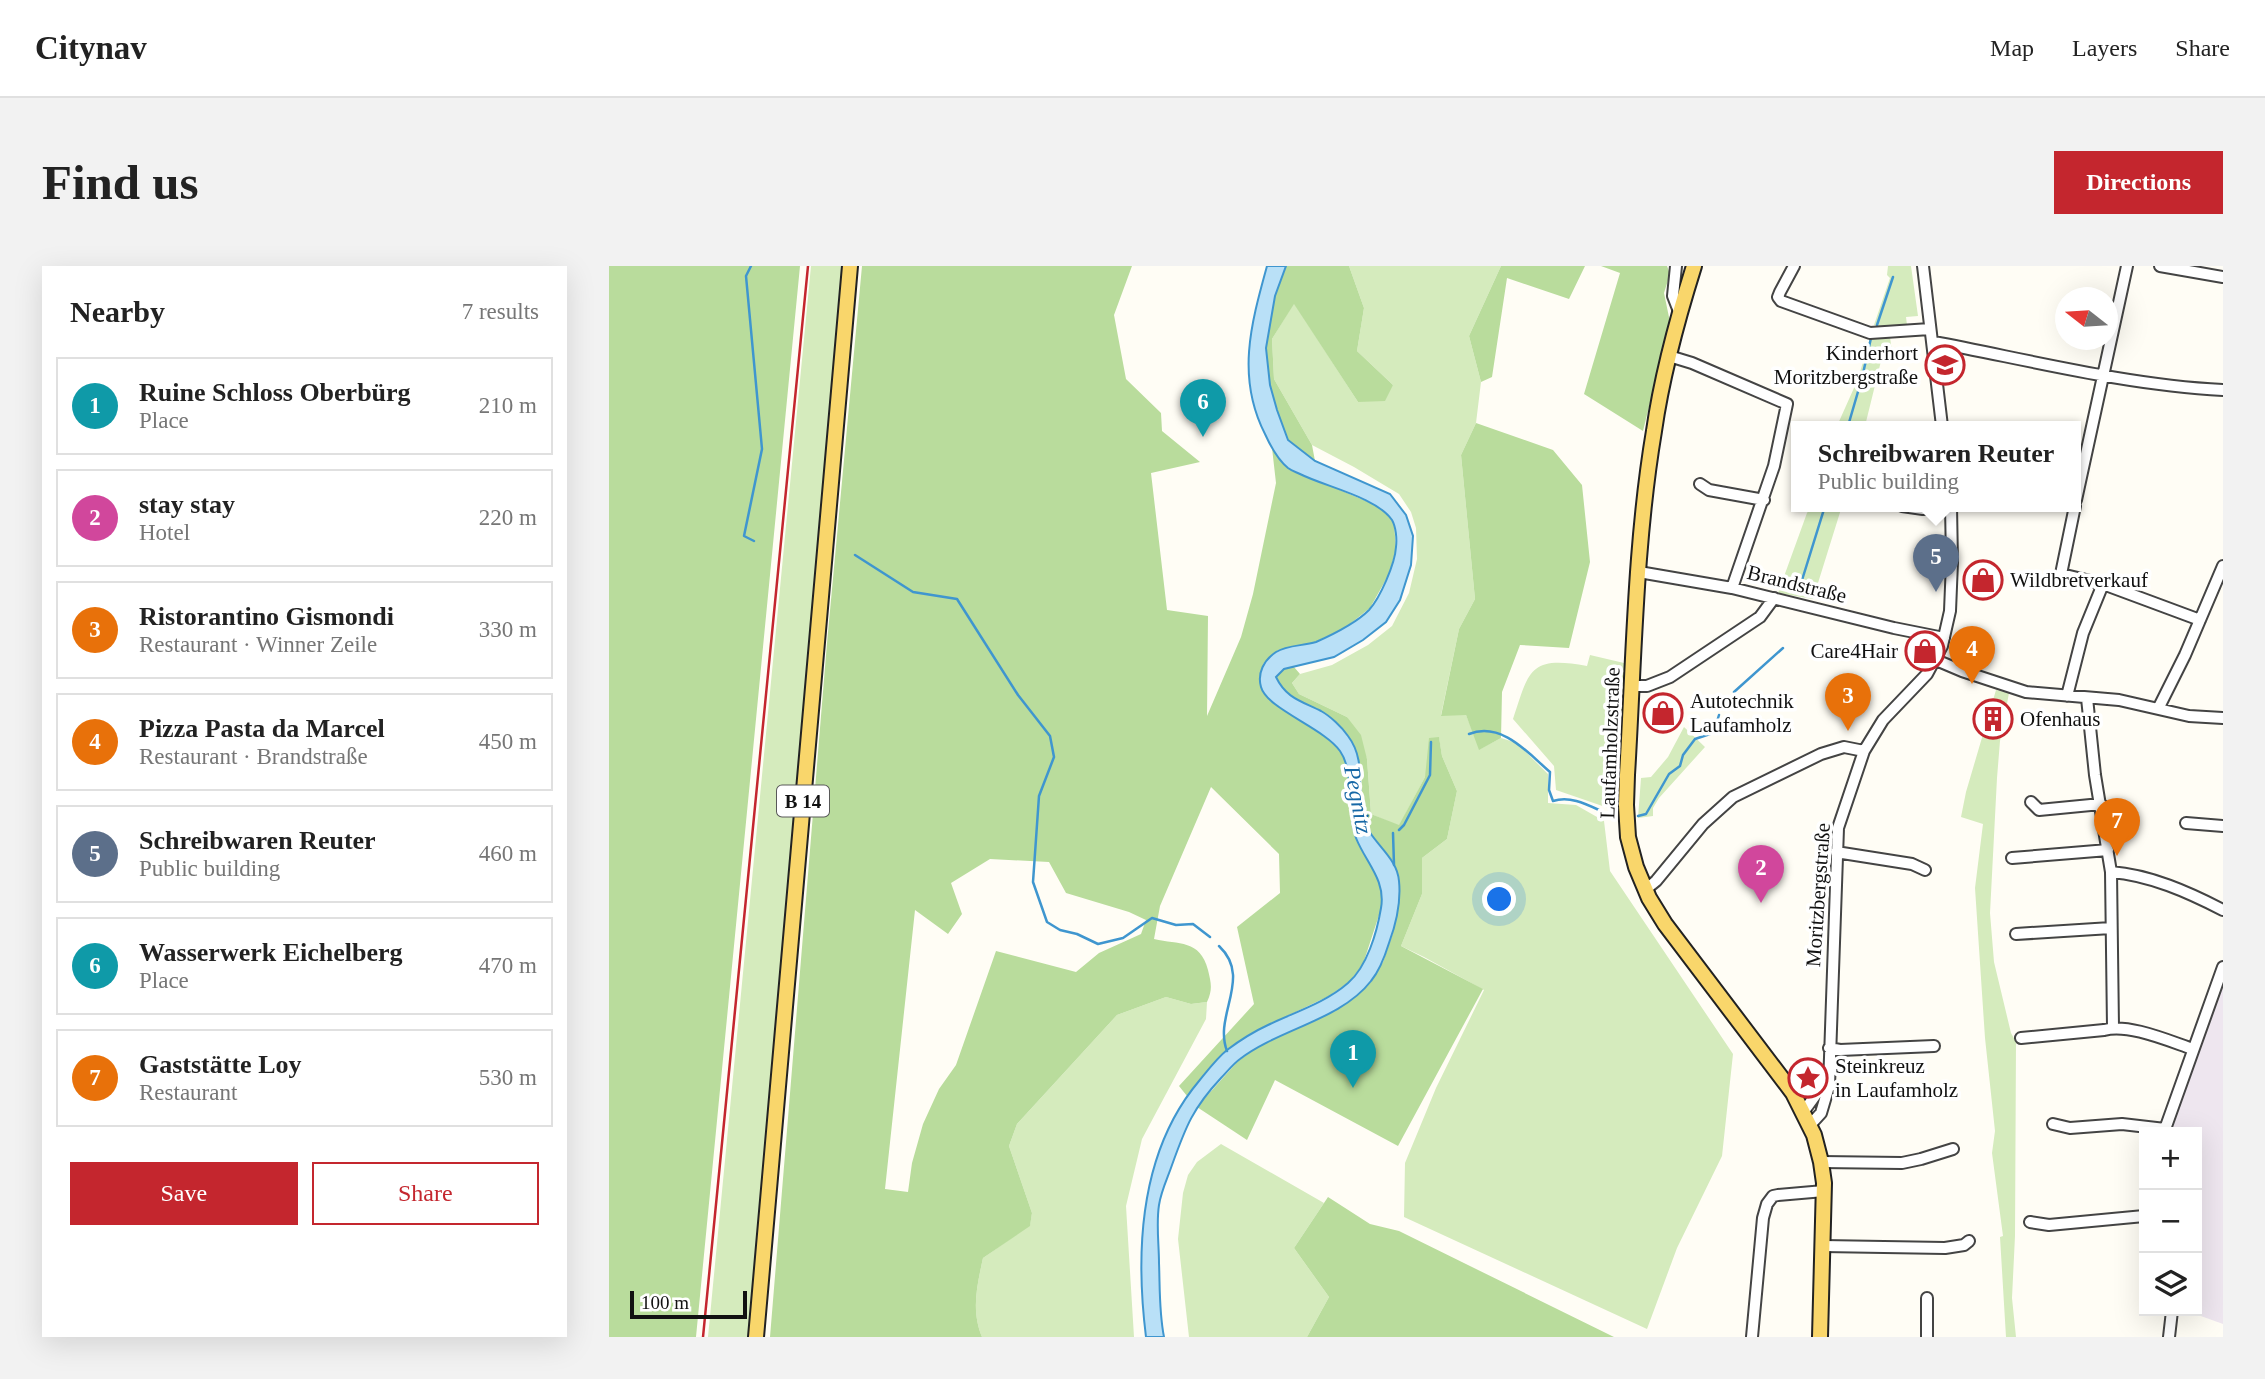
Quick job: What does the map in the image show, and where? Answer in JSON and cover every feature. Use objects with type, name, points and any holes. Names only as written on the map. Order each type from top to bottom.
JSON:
[{"type":"main road","name":"B 14","points":[[757,1337],[850,266]]},
{"type":"main road","name":"Laufamholzstraße","points":[[1694,266],[1679,313],[1650,452],[1639,572],[1626,814],[1632,852],[1645,890],[1665,924],[1787,1085],[1810,1125],[1821,1162],[1824,1191],[1820,1337]]},
{"type":"street","points":[[1676,266],[1673,296],[1679,313]]},
{"type":"street","points":[[1794,266],[1780,292],[1781,301],[1870,333],[1930,329]]},
{"type":"street","points":[[1923,266],[1942,421]]},
{"type":"street","points":[[2081,453],[2127,266]]},
{"type":"street","points":[[2160,266],[2223,277]]},
{"type":"street","points":[[1934,342],[2102,374],[2194,389],[2223,390]]},
{"type":"street","points":[[1669,356],[1692,363],[1787,404],[1774,467],[1732,588]]},
{"type":"street","points":[[1700,484],[1709,490],[1764,500]]},
{"type":"street","name":"Moritzbergstraße","points":[[1810,1125],[1821,1113],[1828,1093],[1838,828],[1864,751],[1883,720],[1916,688],[1936,660],[1944,638],[1950,611],[1951,512]]},
{"type":"street","points":[[2074,512],[2061,575],[2103,584],[2200,620]]},
{"type":"street","points":[[2158,707],[2223,566]]},
{"type":"street","name":"Brandstraße","points":[[1639,572],[1732,588],[1944,638]]},
{"type":"street","points":[[2067,696],[2083,633],[2103,584]]},
{"type":"street","points":[[1632,686],[1647,686],[1670,677],[1760,617],[1774,598]]},
{"type":"street","points":[[1936,660],[2008,688],[2087,698],[2119,699],[2189,716],[2223,718]]},
{"type":"street","points":[[2087,698],[2095,775],[2111,872],[2113,1027]]},
{"type":"street","points":[[1645,890],[1656,881],[1711,815],[1733,797],[1821,754],[1844,747],[1864,751]]},
{"type":"street","points":[[2031,802],[2039,810],[2101,804]]},
{"type":"street","points":[[2186,823],[2223,827]]},
{"type":"street","points":[[2012,858],[2108,850]]},
{"type":"street","points":[[1836,852],[1912,864],[1925,870]]},
{"type":"street","points":[[2111,872],[2125,873],[2168,885],[2191,893],[2223,910]]},
{"type":"street","points":[[2016,934],[2111,928]]},
{"type":"street","points":[[2166,1127],[2223,967]]},
{"type":"street","points":[[2021,1038],[2113,1027],[2133,1030],[2193,1049]]},
{"type":"street","points":[[1829,1048],[1840,1050],[1934,1046]]},
{"type":"street","name":"Moritzbergstraße","points":[[1804,1111],[1816,1095],[1828,1065]]},
{"type":"street","points":[[1787,1085],[1809,1087],[1823,1079]]},
{"type":"street","points":[[2053,1124],[2070,1128],[2122,1124],[2140,1127]]},
{"type":"street","points":[[1821,1162],[1838,1160],[1902,1163],[1953,1149]]},
{"type":"street","points":[[1752,1337],[1761,1227],[1767,1204],[1773,1196],[1824,1191]]},
{"type":"street","points":[[2030,1222],[2049,1225],[2139,1216]]},
{"type":"street","points":[[1823,1246],[1945,1248],[1963,1245],[1969,1241]]},
{"type":"street","points":[[1927,1298],[1927,1337]]},
{"type":"street","points":[[2169,1337],[2171,1316]]},
{"type":"shaded area","points":[[2223,977],[2223,1324],[2201,1316],[2202,1127],[2173,1127]]},
{"type":"green space","points":[[609,266],[800,266],[696,1337],[609,1337]]},
{"type":"green space","points":[[811,266],[843,266],[751,1337],[708,1337]]},
{"type":"green space","points":[[862,266],[1132,266],[1114,315],[1126,379],[1161,413],[1162,431],[1200,462],[1151,473],[1167,610],[1208,616],[1207,716],[1241,637],[1253,594],[1276,483],[1272,448],[1288,468],[1380,507],[1394,523],[1396,549],[1389,574],[1370,608],[1346,627],[1313,643],[1278,650],[1263,664],[1278,706],[1324,736],[1339,749],[1348,766],[1348,786],[1370,861],[1380,882],[1382,906],[1363,964],[1350,981],[1329,996],[1266,1026],[1227,1051],[1187,1096],[1179,1086],[1254,1004],[1237,927],[1280,893],[1279,854],[1211,787],[1160,906],[1154,939],[1187,945],[1200,953],[1211,982],[1207,1002],[1191,1004],[1166,997],[1117,1015],[1017,1124],[1009,1146],[1032,1213],[1030,1226],[983,1258],[976,1308],[982,1337],[770,1337],[827,643]],"holes":[[[990,859],[1049,862],[1066,893],[1129,912],[1146,920],[1141,934],[1099,953],[1076,972],[996,951],[956,1065],[939,1089],[923,1124],[912,1163],[908,1192],[885,1189],[915,910],[948,934],[962,914],[951,883]]]},
{"type":"green space","points":[[1286,266],[1349,266],[1364,308],[1357,351],[1393,385],[1385,401],[1358,402],[1294,304],[1272,339],[1274,379],[1312,445],[1315,461],[1288,440],[1270,385],[1266,348],[1275,296]]},
{"type":"green space","points":[[1349,266],[1501,266],[1469,336],[1481,382],[1476,423],[1461,455],[1475,599],[1459,629],[1441,715],[1466,715],[1480,749],[1501,738],[1517,743],[1548,774],[1548,803],[1576,805],[1604,821],[1610,871],[1733,1054],[1722,1156],[1677,1248],[1647,1329],[1404,1217],[1405,1163],[1436,1088],[1484,990],[1401,946],[1422,894],[1422,858],[1447,839],[1457,791],[1442,756],[1439,738],[1425,777],[1399,826],[1371,814],[1367,759],[1347,717],[1299,694],[1292,683],[1300,674],[1332,665],[1368,645],[1392,626],[1409,593],[1417,559],[1416,528],[1411,512],[1399,494],[1312,445],[1274,379],[1272,339],[1294,303],[1358,402],[1393,385],[1357,351],[1364,308]]},
{"type":"green space","points":[[1501,266],[1585,266],[1569,299],[1507,278],[1492,377],[1481,382],[1469,336]]},
{"type":"green space","points":[[1601,266],[1667,266],[1670,274],[1664,293],[1670,322],[1643,431],[1584,394],[1620,273]]},
{"type":"green space","points":[[1888,266],[1911,266],[1918,316],[1906,317],[1907,325],[1882,328],[1874,325],[1890,278],[1887,275]]},
{"type":"green space","points":[[1890,337],[1893,360],[1881,361],[1866,421],[1839,421],[1858,379],[1870,338]]},
{"type":"green space","points":[[1476,423],[1553,450],[1582,485],[1590,562],[1569,648],[1520,645],[1502,692],[1501,738],[1479,750],[1466,715],[1441,716],[1459,629],[1475,599],[1461,455]]},
{"type":"green space","points":[[1840,512],[1813,599],[1778,593],[1807,513]]},
{"type":"green space","points":[[1590,655],[1624,663],[1620,750],[1613,756],[1612,781],[1618,783],[1617,811],[1556,790],[1554,766],[1513,719],[1523,689],[1534,670],[1553,663],[1587,666]]},
{"type":"green space","points":[[1294,667],[1300,674],[1292,683],[1299,694],[1347,717],[1361,735],[1367,759],[1371,814],[1399,825],[1425,777],[1429,738],[1439,737],[1442,756],[1457,791],[1447,839],[1422,858],[1422,894],[1401,946],[1483,989],[1398,1146],[1275,1080],[1247,1140],[1197,1107],[1238,1061],[1265,1042],[1330,1012],[1371,982],[1383,962],[1393,933],[1394,863],[1368,831],[1363,817],[1361,768],[1323,712],[1295,700],[1282,689],[1276,677],[1284,669]]},
{"type":"green space","points":[[1996,690],[2009,693],[2000,741],[1990,913],[1994,962],[2011,1033],[2016,1042],[2012,1298],[2016,1337],[2006,1337],[2000,1237],[2003,1236],[1992,1153],[1995,1131],[1985,1038],[1975,888],[1983,824],[1961,817]]},
{"type":"green space","points":[[1684,727],[1705,747],[1659,798],[1653,808],[1653,816],[1638,818],[1641,778],[1651,777],[1668,757]]},
{"type":"green space","points":[[1166,997],[1191,1004],[1207,1002],[1206,1019],[1142,1139],[1126,1206],[1134,1337],[982,1337],[976,1308],[983,1258],[1030,1225],[1032,1213],[1009,1146],[1017,1124],[1117,1015]]},
{"type":"green space","points":[[1221,1144],[1324,1203],[1294,1248],[1329,1297],[1307,1337],[1189,1337],[1178,1239],[1183,1193],[1188,1175],[1197,1162]]},
{"type":"green space","points":[[1328,1197],[1370,1224],[1399,1231],[1614,1337],[1307,1337],[1329,1297],[1294,1248]]},
{"type":"water","name":"Pegnitz","points":[[1267,266],[1286,266],[1275,296],[1266,348],[1270,385],[1288,440],[1315,461],[1390,494],[1406,515],[1413,536],[1411,565],[1400,600],[1386,622],[1334,657],[1284,669],[1276,677],[1289,694],[1332,719],[1354,746],[1359,765],[1363,817],[1366,826],[1397,872],[1399,904],[1382,963],[1374,977],[1358,994],[1327,1015],[1240,1059],[1211,1089],[1191,1118],[1159,1205],[1160,1300],[1164,1337],[1146,1337],[1141,1270],[1146,1202],[1164,1138],[1179,1108],[1227,1050],[1263,1027],[1309,1007],[1348,983],[1366,959],[1381,908],[1378,880],[1353,828],[1345,760],[1340,751],[1322,734],[1284,711],[1265,695],[1260,677],[1265,663],[1276,652],[1323,639],[1351,624],[1369,610],[1382,589],[1393,562],[1395,530],[1392,520],[1375,505],[1288,468],[1267,438],[1256,413],[1251,392],[1249,350]]},
{"type":"waterway","points":[[751,266],[746,276],[762,449],[744,536],[754,541]]},
{"type":"waterway","points":[[1877,325],[1893,277]]},
{"type":"waterway","points":[[1849,421],[1871,338]]},
{"type":"waterway","points":[[1798,593],[1823,512]]},
{"type":"waterway","points":[[855,555],[913,592],[957,599],[1018,695],[1050,736],[1054,757],[1039,796],[1033,882],[1047,922],[1060,930],[1077,934],[1098,944],[1123,938],[1152,918],[1176,925],[1193,924],[1210,937]]},
{"type":"waterway","points":[[1734,692],[1783,648]]},
{"type":"waterway","points":[[1638,816],[1646,814],[1669,774],[1680,766],[1683,755],[1695,739],[1710,734],[1715,728],[1719,715]]},
{"type":"waterway","points":[[1469,734],[1493,732],[1514,741],[1550,772],[1549,790],[1553,801],[1576,801],[1615,817]]},
{"type":"waterway","points":[[1399,830],[1430,775],[1431,742]]},
{"type":"waterway","points":[[1393,833],[1394,865]]},
{"type":"waterway","points":[[1219,946],[1229,958],[1233,971],[1224,1037],[1227,1051]]},
{"type":"railway","points":[[703,1337],[808,266]]},
{"type":"place","name":"Kinderhort Moritzbergstraße","points":[[1945,365]]},
{"type":"place","name":"Wasserwerk Eichelberg","points":[[1203,437]]},
{"type":"place","name":"Wildbretverkauf","points":[[1983,580]]},
{"type":"place","name":"Schreibwaren Reuter","points":[[1936,592]]},
{"type":"place","name":"Care4Hair","points":[[1925,651]]},
{"type":"place","name":"Pizza Pasta da Marcel","points":[[1972,684]]},
{"type":"place","name":"Autotechnik Laufamholz","points":[[1663,713]]},
{"type":"place","name":"Ofenhaus","points":[[1993,719]]},
{"type":"place","name":"Ristorantino Gismondi","points":[[1848,731]]},
{"type":"place","name":"Gaststätte Loy","points":[[2117,856]]},
{"type":"place","name":"stay stay","points":[[1761,903]]},
{"type":"place","name":"Steinkreuz in Laufamholz","points":[[1808,1078]]},
{"type":"place","name":"Ruine Schloss Oberbürg","points":[[1353,1088]]}]
